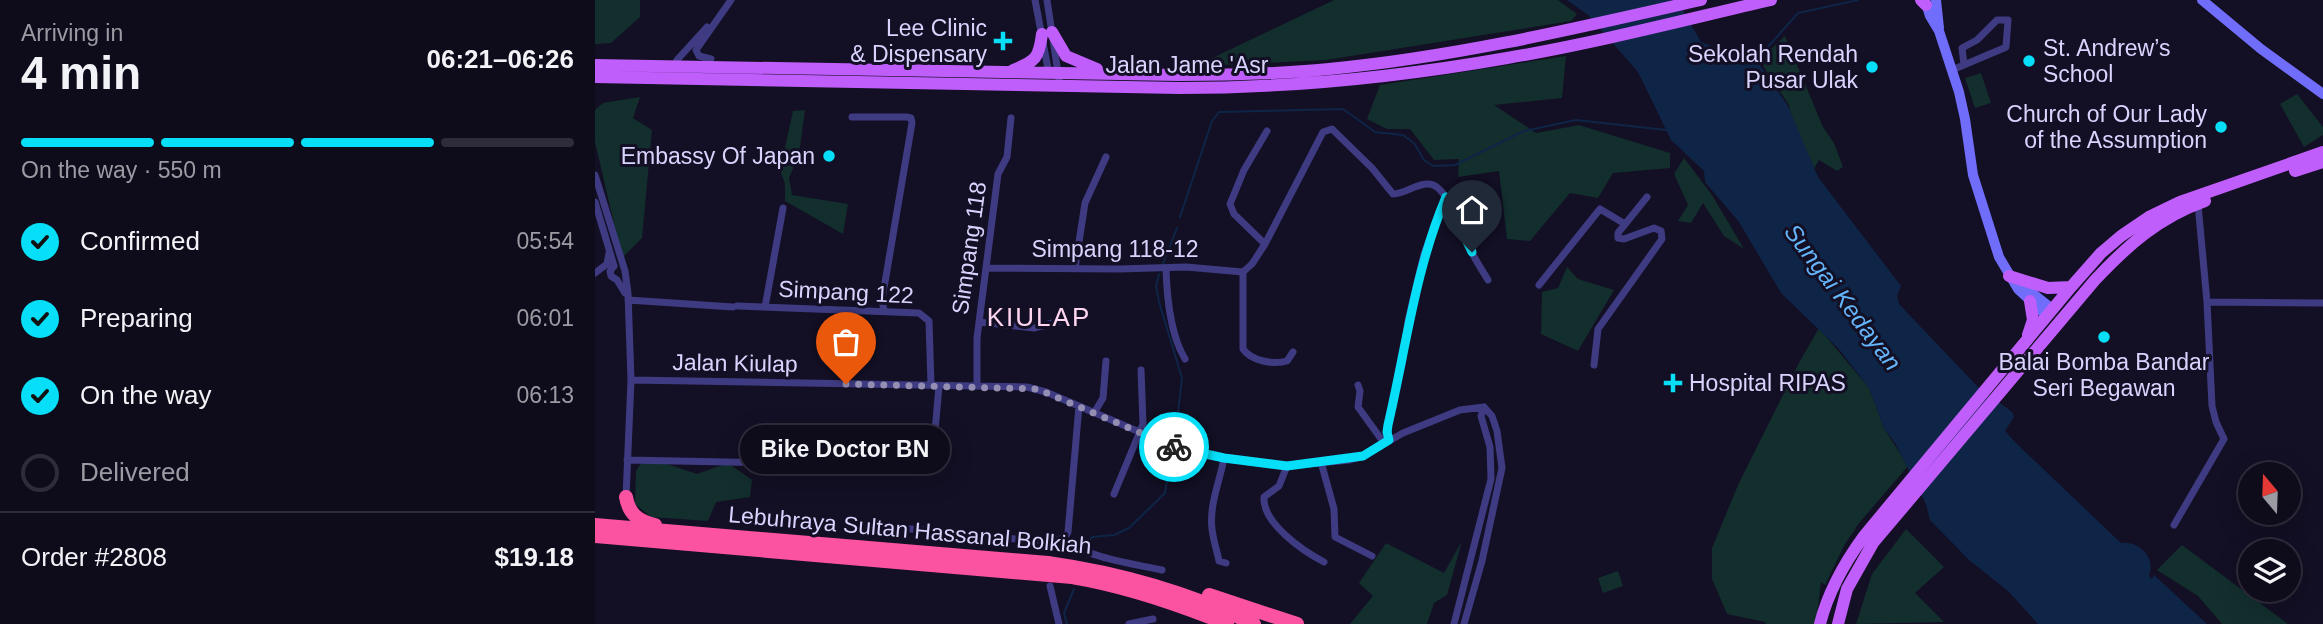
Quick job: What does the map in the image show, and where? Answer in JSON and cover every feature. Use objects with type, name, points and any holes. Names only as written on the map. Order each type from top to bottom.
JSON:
[{"type":"highway","points":[[597,528],[621,514],[626,497]]},
{"type":"highway","points":[[626,497],[628,508],[639,519],[675,531]]},
{"type":"highway","name":"Lebuhraya Sultan Hassanal Bolkiah","points":[[597,528],[675,531],[1042,562],[1094,569],[1198,601],[1254,624]]},
{"type":"highway","name":"Lebuhraya Sultan Hassanal Bolkiah","points":[[597,528],[1039,573],[1132,589],[1227,624]]},
{"type":"highway","points":[[1129,578],[1181,587],[1297,624]]},
{"type":"highway","points":[[1193,610],[1219,624]]},
{"type":"main road","name":"Jalan Jame 'Asr","points":[[595,65],[633,72],[637,69],[675,73],[695,79],[1055,79],[1221,88],[1329,82],[1456,67],[1563,47],[1771,0]]},
{"type":"main road","points":[[2202,0],[2323,94]]},
{"type":"main road","name":"Jalan Jame 'Asr","points":[[595,78],[633,72],[938,70],[1010,72],[1055,79],[1114,74],[1221,75],[1328,69],[1454,52],[1553,34],[1699,1]]},
{"type":"main road","points":[[1927,1],[1963,108],[1970,164],[1999,257],[2009,276],[2030,301],[2050,312]]},
{"type":"main road","points":[[1010,72],[1032,62],[1038,56],[1047,33],[1066,56],[1114,74]]},
{"type":"main road","points":[[595,88],[633,72],[649,60],[855,62],[938,70]]},
{"type":"main road","points":[[2305,82],[2313,95],[2323,103]]},
{"type":"main road","points":[[1992,392],[2026,341],[2071,286],[2111,245],[2149,217],[2193,197],[2323,152]]},
{"type":"main road","points":[[1820,624],[1843,569],[1864,536],[1907,492],[1992,392],[2131,243],[2159,223],[2198,204],[2323,162]]},
{"type":"main road","points":[[2009,276],[2048,288],[2071,286]]},
{"type":"main road","points":[[2009,276],[2024,284],[2060,321]]},
{"type":"main road","points":[[2026,341],[2033,320],[2030,301]]},
{"type":"main road","points":[[1838,624],[1847,589],[1863,557],[1907,492]]},
{"type":"street","points":[[711,59],[699,56],[696,50],[731,0]]},
{"type":"street","points":[[1047,33],[1048,0],[1036,1],[1047,33],[1055,79]]},
{"type":"street","points":[[677,60],[716,20]]},
{"type":"street","points":[[1952,70],[1964,65],[2006,47],[2008,20],[1997,20],[1977,40],[1962,48],[1964,65]]},
{"type":"street","points":[[852,117],[907,117],[911,118],[912,123],[882,299],[884,311]]},
{"type":"street","name":"Simpang 118","points":[[977,386],[979,322],[998,174],[1007,157],[1011,118]]},
{"type":"street","points":[[1293,352],[1291,357],[1281,363],[1247,355],[1242,339],[1243,272],[1252,264],[1265,244],[1323,131],[1327,129],[1332,129],[1372,168],[1393,194],[1430,184],[1438,187],[1446,197],[1488,280]]},
{"type":"street","points":[[1265,244],[1234,214],[1230,204],[1244,170],[1267,131]]},
{"type":"street","points":[[1075,268],[1085,202],[1106,157]]},
{"type":"street","points":[[595,174],[619,275],[628,300],[631,380],[626,497]]},
{"type":"street","points":[[1386,441],[1403,360],[1408,321],[1424,254],[1446,197]]},
{"type":"street","points":[[1594,365],[1598,329],[1662,239],[1658,229],[1654,228],[1618,238],[1618,233],[1647,197]]},
{"type":"street","points":[[595,202],[614,266],[610,271],[619,275]]},
{"type":"street","points":[[2174,525],[2224,443],[2212,406],[2207,302],[2198,204]]},
{"type":"street","points":[[765,307],[783,208]]},
{"type":"street","points":[[1539,285],[1600,209],[1625,225]]},
{"type":"street","points":[[595,274],[607,264],[610,248]]},
{"type":"street","name":"Simpang 118-12","points":[[987,268],[1186,267],[1243,272]]},
{"type":"street","points":[[1166,269],[1171,319],[1185,359]]},
{"type":"street","points":[[595,274],[619,275]]},
{"type":"street","name":"Simpang 122","points":[[628,300],[919,313],[929,321],[935,385]]},
{"type":"street","points":[[2207,302],[2323,303]]},
{"type":"street","points":[[979,322],[1034,328],[1059,321]]},
{"type":"street","points":[[1094,413],[1103,398],[1106,361]]},
{"type":"street","points":[[1114,494],[1140,434],[1143,410],[1141,370]]},
{"type":"street","name":"Jalan Kiulap","points":[[631,380],[1037,389],[1177,448],[1224,458],[1287,466],[1363,456],[1386,441],[1460,410],[1484,407]]},
{"type":"street","points":[[932,465],[935,385]]},
{"type":"street","points":[[1358,385],[1358,407],[1386,441]]},
{"type":"street","points":[[1065,538],[1068,532],[1079,406]]},
{"type":"street","points":[[1454,624],[1491,479],[1490,447],[1482,416],[1484,407]]},
{"type":"street","points":[[1464,624],[1482,561],[1503,468],[1497,431],[1492,416],[1484,407]]},
{"type":"street","points":[[1224,458],[1214,501],[1212,528],[1219,561],[1226,563]]},
{"type":"street","points":[[627,460],[772,463]]},
{"type":"street","points":[[1321,462],[1335,509],[1335,537],[1372,556]]},
{"type":"street","points":[[1287,466],[1279,486],[1264,497],[1266,509],[1287,537],[1298,547],[1324,562]]},
{"type":"street","points":[[859,524],[1034,541],[1065,538]]},
{"type":"street","points":[[1065,538],[1073,545],[1097,556],[1162,570]]},
{"type":"street","points":[[1050,586],[1059,624]]},
{"type":"street","points":[[1129,624],[1153,619]]},
{"type":"green space","points":[[595,0],[640,0],[640,17],[611,43],[595,44]]},
{"type":"green space","points":[[1334,0],[1558,0],[1577,14],[1571,21],[1326,60],[1223,65],[1206,61]]},
{"type":"green space","points":[[1785,36],[1823,127],[1834,143],[1843,167],[1837,171],[1819,160],[1813,171],[1793,131],[1789,105],[1763,66],[1771,49]]},
{"type":"green space","points":[[1566,56],[1562,98],[1494,105],[1536,133],[1579,125],[1670,153],[1670,168],[1613,173],[1598,198],[1570,193],[1530,241],[1507,239],[1499,171],[1458,177],[1459,159],[1434,160],[1410,129],[1387,129],[1367,119],[1380,85]]},
{"type":"green space","points":[[1981,73],[1991,103],[1975,108],[1965,78]]},
{"type":"green space","points":[[2297,94],[2323,127],[2323,135],[2304,147],[2280,104]]},
{"type":"green space","points":[[640,97],[633,118],[652,130],[642,238],[622,258],[595,142],[595,110],[603,103]]},
{"type":"green space","points":[[805,110],[799,154],[789,178],[792,195],[848,204],[843,234],[785,201],[785,184],[780,170],[793,111]]},
{"type":"green space","points":[[1684,158],[1712,195],[1744,249],[1724,236],[1703,203],[1691,223],[1678,221],[1688,205],[1674,174]]},
{"type":"green space","points":[[1567,267],[1578,279],[1614,290],[1578,351],[1541,334],[1542,292],[1558,288]]},
{"type":"green space","points":[[1819,328],[1869,388],[1884,428],[1908,466],[1860,522],[1845,544],[1825,585],[1821,582],[1816,624],[1766,624],[1727,614],[1712,579],[1712,548],[1738,485]]},
{"type":"green space","points":[[661,462],[697,474],[728,463],[752,480],[750,497],[716,502],[708,521],[651,517],[635,504],[636,471],[641,463]]},
{"type":"green space","points":[[1906,529],[1944,567],[1915,593],[1944,622],[1856,624],[1872,574]]},
{"type":"green space","points":[[1462,541],[1447,595],[1434,603],[1427,624],[1350,624],[1373,596],[1359,583],[1386,543],[1444,573]]},
{"type":"green space","points":[[2182,545],[2238,587],[2238,602],[2258,602],[2288,624],[2222,624],[2198,596],[2157,570]]},
{"type":"green space","points":[[1618,571],[1623,586],[1603,593],[1598,578]]},
{"type":"water","name":"Sungai Kedayan","points":[[1567,0],[1677,0],[1701,42],[1759,64],[1788,106],[1818,177],[1901,286],[1897,296],[1899,304],[1977,386],[2012,412],[2014,417],[2005,431],[2018,445],[2121,543],[2134,545],[2145,552],[2151,569],[2149,576],[2152,579],[2154,575],[2207,624],[2038,624],[2008,591],[1969,560],[1930,520],[1926,504],[1895,443],[1884,428],[1869,388],[1838,348],[1781,293],[1739,222],[1705,182],[1704,171],[1671,140],[1638,72],[1588,15]]},
{"type":"waterway","points":[[1758,66],[1766,49],[1798,13],[1858,0]]},
{"type":"waterway","points":[[1180,217],[1212,121],[1219,112],[1343,109],[1375,132],[1403,135],[1414,143],[1424,160],[1433,166],[1455,165],[1524,131],[1576,120],[1666,130]]},
{"type":"waterway","points":[[1162,266],[1177,228]]},
{"type":"waterway","points":[[1159,274],[1156,286],[1159,302],[1182,378],[1178,412],[1182,445]]},
{"type":"waterway","points":[[1085,549],[1092,537],[1114,535],[1129,528],[1165,493],[1168,473],[1181,456]]},
{"type":"waterway","points":[[1067,624],[1064,613],[1074,589]]},
{"type":"way so far","points":[[846,384],[1037,389],[1174,447]]},
{"type":"place","name":"Lee Clinic & Dispensary","points":[[1003,41]]},
{"type":"place","name":"St. Andrew’s School","points":[[2029,61]]},
{"type":"place","name":"Sekolah Rendah Pusar Ulak","points":[[1872,67]]},
{"type":"place","name":"Church of Our Lady of the Assumption","points":[[2221,127]]},
{"type":"place","name":"Embassy Of Japan","points":[[829,156]]},
{"type":"place","name":"Balai Bomba Bandar Seri Begawan","points":[[2104,337]]},
{"type":"place","name":"Hospital RIPAS","points":[[1673,383]]},
{"type":"place","name":"Bike Doctor BN","points":[[846,384]]},
{"type":"district","name":"KIULAP","points":[[1039,317]]},
{"type":"route","points":[[1174,447],[1224,458],[1287,466],[1350,460],[1363,456],[1389,440],[1388,425],[1403,360],[1408,321],[1424,254],[1446,197],[1472,252]]}]
